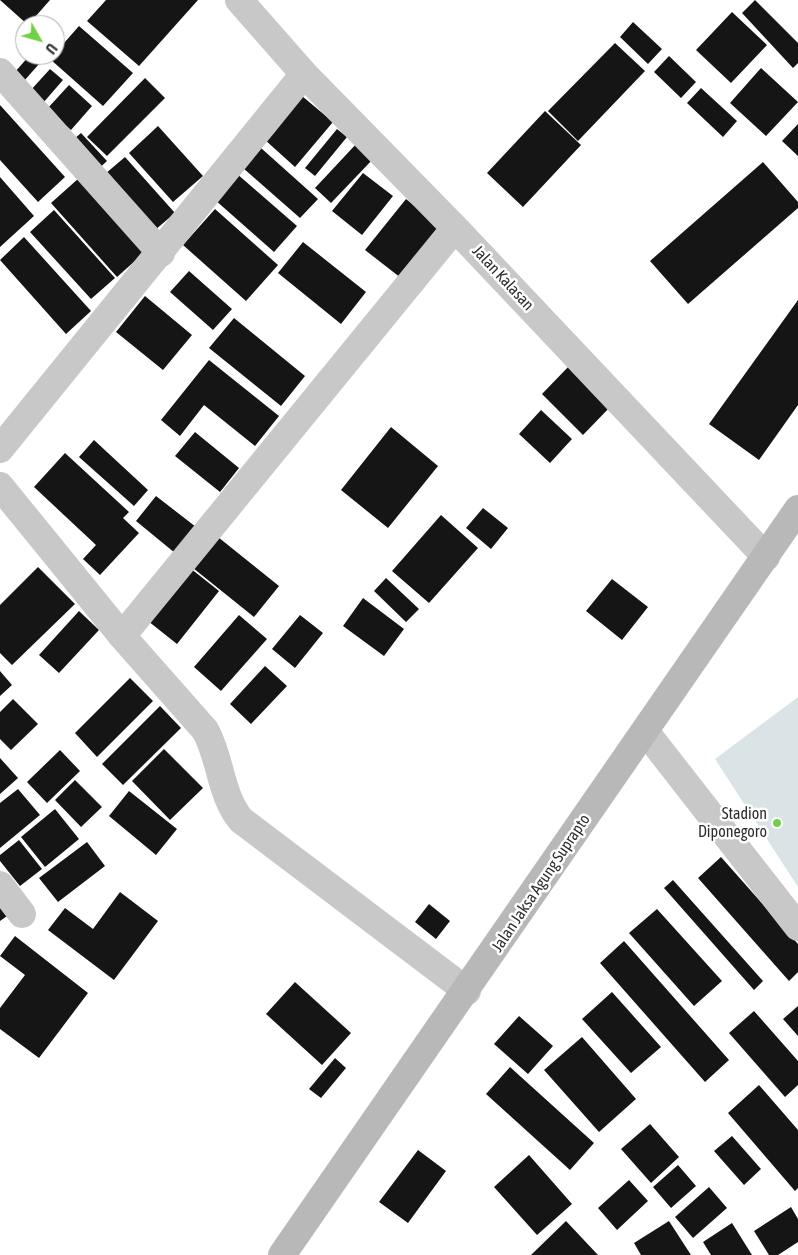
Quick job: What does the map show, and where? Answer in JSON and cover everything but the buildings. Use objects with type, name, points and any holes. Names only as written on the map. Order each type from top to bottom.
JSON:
[{"type":"main road","name":"Jalan Jaksa Agung Suprapto","points":[[282,1255],[467,991],[798,509]]},
{"type":"street","name":"Jalan Kalasan","points":[[239,0],[304,74],[455,228],[766,557]]},
{"type":"street","points":[[0,449],[304,74]]},
{"type":"street","points":[[2,77],[160,253]]},
{"type":"street","points":[[122,636],[455,228]]},
{"type":"street","points":[[0,486],[122,636],[206,730],[212,742],[230,802],[241,820],[467,991]]},
{"type":"street","points":[[645,731],[798,927]]},
{"type":"street","points":[[0,885],[22,914]]},
{"type":"shaded area","name":"Stadion Diponegoro","points":[[798,697],[798,887],[715,759]]},
{"type":"place","name":"Stadion Diponegoro","points":[[777,823]]}]
